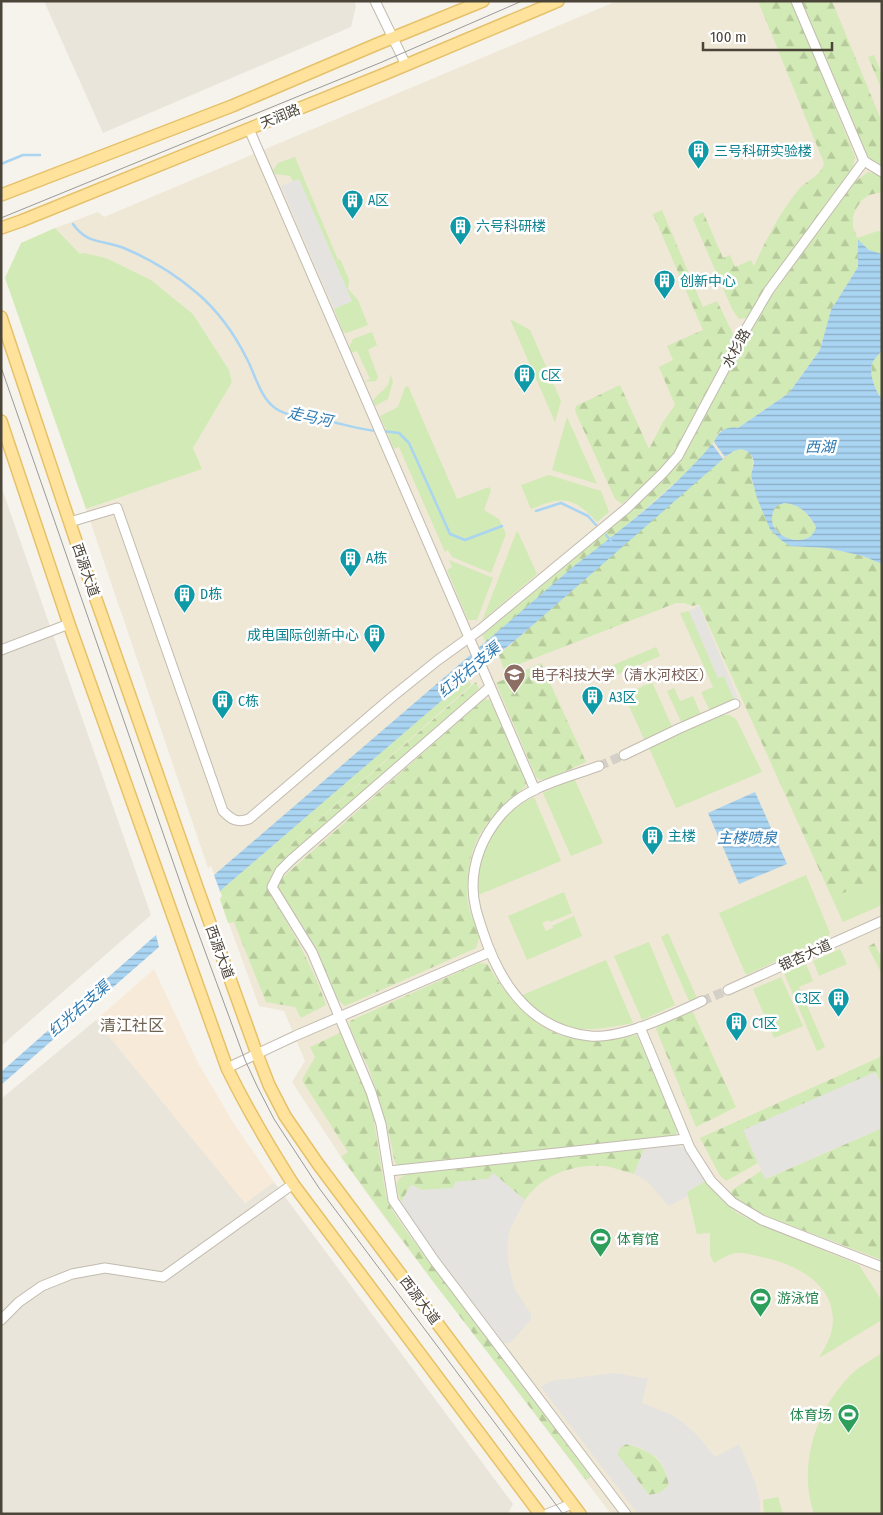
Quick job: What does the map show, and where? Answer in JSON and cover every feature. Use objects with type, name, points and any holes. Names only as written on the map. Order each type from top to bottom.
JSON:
[{"type":"main road","name":"天润路","points":[[1,195],[232,106],[484,1]]},
{"type":"main road","name":"天润路","points":[[1,228],[249,129],[558,1]]},
{"type":"main road","name":"西源大道","points":[[1,316],[70,522],[197,887],[269,1085],[286,1116],[318,1164],[580,1514]]},
{"type":"main road","points":[[1,421],[69,624],[227,1068],[263,1138],[292,1184],[540,1514]]},
{"type":"street","points":[[375,1],[406,65]]},
{"type":"street","points":[[796,1],[864,161],[882,172]]},
{"type":"street","points":[[249,129],[535,790]]},
{"type":"street","name":"水杉路","points":[[70,522],[117,508],[223,811],[235,821],[241,822],[249,819],[385,702],[468,638],[627,508],[670,466],[678,456],[742,336],[769,290],[864,161]]},
{"type":"street","points":[[1,650],[69,624]]},
{"type":"street","points":[[490,687],[291,860],[275,878],[272,887],[312,952],[371,1092],[381,1124],[393,1200],[434,1260],[626,1514]]},
{"type":"street","points":[[624,755],[735,704]]},
{"type":"street","points":[[599,766],[535,790],[520,798],[502,814],[485,837],[478,857],[474,882],[474,904],[490,952],[513,995],[530,1011],[549,1024],[577,1034],[601,1036],[622,1033],[702,1001]]},
{"type":"street","name":"银杏大道","points":[[728,990],[882,921]]},
{"type":"street","points":[[227,1068],[490,952]]},
{"type":"street","points":[[640,1026],[690,1148],[711,1181],[732,1202],[762,1220],[882,1267]]},
{"type":"street","points":[[389,1171],[686,1139]]},
{"type":"street","points":[[1,1320],[19,1302],[42,1286],[72,1274],[105,1268],[163,1277],[292,1184]]},
{"type":"street","points":[[547,1514],[572,1504]]},
{"type":"shaded area","points":[[44,1],[354,1],[356,6],[351,27],[103,133]]},
{"type":"shaded area","name":"电子科技大学（清水河校区）","points":[[617,1],[882,1],[882,1514],[611,1514],[384,1217],[341,1157],[292,1082],[305,1061],[284,1011],[259,1006],[220,899],[222,895],[211,866],[208,868],[86,509],[201,469],[193,448],[232,382],[229,370],[193,314],[151,280],[106,258],[80,254],[55,228],[98,212],[104,217]]},
{"type":"shaded area","points":[[299,179],[352,301],[334,309],[281,186]]},
{"type":"shaded area","points":[[1,486],[151,915],[1,1046]]},
{"type":"shaded area","points":[[699,606],[738,698],[734,699],[724,676],[718,678],[689,611]]},
{"type":"shaded area","points":[[154,969],[198,1063],[234,1124],[274,1182],[245,1203],[96,1020]]},
{"type":"shaded area","points":[[96,1020],[245,1203],[274,1182],[513,1504],[508,1514],[1,1514],[1,1099]]},
{"type":"shaded area","points":[[875,1072],[882,1086],[882,1128],[765,1179],[743,1130]]},
{"type":"shaded area","points":[[677,1145],[684,1148],[705,1181],[687,1192],[688,1196],[669,1206],[647,1181],[634,1174],[644,1149]]},
{"type":"shaded area","points":[[493,1173],[525,1200],[510,1229],[507,1245],[508,1261],[514,1288],[531,1314],[531,1320],[510,1343],[504,1343],[407,1215],[401,1202],[411,1185],[422,1190],[453,1188],[456,1182],[488,1179]]},
{"type":"shaded area","points":[[614,1373],[643,1378],[648,1377],[642,1403],[670,1414],[682,1422],[696,1434],[715,1457],[739,1444],[755,1482],[760,1501],[760,1514],[638,1514],[541,1387],[551,1381]],"holes":[[[626,1444],[642,1448],[658,1458],[666,1472],[669,1485],[660,1493],[649,1495],[617,1454],[620,1448]]]},
{"type":"green space","points":[[758,1],[792,1],[855,157],[852,172],[834,192],[749,315],[746,318],[739,319],[732,309],[693,219],[694,217],[703,212],[723,258],[730,255],[735,267],[751,260],[754,266],[786,206],[800,188],[821,171],[824,163]]},
{"type":"green space","points":[[801,1],[832,1],[882,122],[882,167],[871,160],[864,150]]},
{"type":"green space","points":[[874,55],[882,74],[882,90],[868,57]]},
{"type":"green space","points":[[295,157],[338,260],[340,259],[349,280],[348,289],[358,300],[368,325],[346,333],[343,332],[334,309],[352,301],[299,179],[293,181],[290,176],[272,172],[278,163]]},
{"type":"green space","points":[[868,172],[882,176],[882,192],[869,195],[862,200],[853,216],[853,227],[858,240],[858,267],[831,310],[820,350],[789,393],[738,428],[720,431],[694,466],[619,532],[574,566],[486,643],[482,634],[653,490],[676,466],[754,321],[845,193]]},
{"type":"green space","points":[[662,210],[703,307],[717,301],[735,338],[672,456],[657,473],[622,504],[615,499],[575,411],[576,406],[620,385],[649,449],[663,422],[675,405],[659,367],[673,360],[667,346],[703,330],[653,214]]},
{"type":"green space","points":[[55,228],[80,254],[106,258],[151,280],[193,314],[229,370],[232,382],[193,448],[202,469],[86,509],[5,278],[21,243]]},
{"type":"green space","points":[[878,231],[882,232],[882,254],[868,249],[857,238]]},
{"type":"green space","points":[[510,319],[530,330],[561,401],[555,422]]},
{"type":"green space","points":[[372,332],[377,345],[368,350],[378,377],[376,381],[364,382],[370,379],[357,351],[351,353],[349,347],[353,339]]},
{"type":"green space","points":[[882,351],[882,399],[873,382],[871,368]]},
{"type":"green space","points":[[390,374],[393,381],[388,399],[375,406],[373,401],[389,383]]},
{"type":"green space","points":[[408,386],[457,499],[489,487],[491,490],[484,510],[499,519],[506,534],[491,573],[452,557],[448,550],[445,552],[399,447],[394,449],[380,416],[398,407],[405,387]]},
{"type":"green space","points":[[567,417],[597,484],[552,470]]},
{"type":"green space","points":[[741,449],[751,454],[753,462],[752,482],[770,529],[790,546],[827,548],[863,556],[882,564],[882,876],[832,898],[699,604],[693,606],[676,603],[504,670],[499,655],[710,469],[734,451]]},
{"type":"green space","points":[[549,475],[601,491],[609,512],[597,522],[581,507],[567,501],[551,502],[531,509],[521,485]]},
{"type":"green space","points":[[784,503],[795,505],[807,514],[816,527],[812,535],[805,539],[796,540],[787,538],[779,533],[774,526],[772,517],[776,506]]},
{"type":"green space","points":[[518,532],[537,574],[482,621],[516,533]]},
{"type":"green space","points":[[449,560],[493,578],[477,620],[468,620],[447,570],[452,567]]},
{"type":"green space","points":[[689,611],[718,678],[724,676],[734,699],[710,711],[701,692],[713,687],[680,613]]},
{"type":"green space","points":[[656,647],[660,656],[597,683],[592,674]]},
{"type":"green space","points":[[541,663],[586,762],[548,779],[540,780],[536,777],[496,683]]},
{"type":"green space","points":[[468,678],[471,685],[232,896],[220,899],[222,896],[220,891]]},
{"type":"green space","points":[[476,682],[479,689],[279,865],[272,874],[268,884],[268,891],[300,946],[326,1005],[301,1018],[295,1007],[266,1002],[234,922],[228,923],[220,899],[232,896]]},
{"type":"green space","points":[[652,682],[673,729],[645,741],[624,695]]},
{"type":"green space","points":[[674,688],[680,701],[693,696],[701,715],[682,724],[667,691]]},
{"type":"green space","points":[[484,699],[490,700],[527,782],[525,787],[494,815],[473,849],[467,900],[479,934],[476,948],[345,1006],[338,1000],[313,944],[298,918],[279,892],[278,885],[281,879]]},
{"type":"green space","points":[[722,715],[729,715],[736,719],[762,772],[676,808],[649,748]]},
{"type":"green space","points":[[574,778],[603,843],[571,856],[543,793]]},
{"type":"green space","points":[[534,797],[561,861],[478,895],[481,856],[490,835],[497,825],[514,809]]},
{"type":"green space","points":[[806,875],[830,933],[827,938],[746,975],[719,913]]},
{"type":"green space","points":[[882,876],[882,905],[843,922],[832,898]]},
{"type":"green space","points":[[564,892],[572,913],[550,922],[549,920],[542,923],[546,931],[553,928],[552,926],[574,916],[582,936],[527,960],[508,916]]},
{"type":"green space","points":[[668,933],[697,998],[689,1001],[661,937]]},
{"type":"green space","points":[[649,942],[675,1005],[642,1020],[614,956]]},
{"type":"green space","points":[[874,943],[882,955],[882,974],[868,947]]},
{"type":"green space","points":[[840,949],[847,964],[819,976],[813,961]]},
{"type":"green space","points":[[606,960],[633,1023],[599,1029],[572,1028],[548,1017],[520,996]]},
{"type":"green space","points":[[479,963],[487,964],[513,1001],[524,1012],[535,1021],[561,1035],[584,1040],[606,1040],[637,1035],[678,1131],[675,1135],[400,1166],[395,1163],[381,1106],[369,1069],[350,1029],[350,1021]]},
{"type":"green space","points":[[806,964],[813,981],[799,987],[825,1047],[817,1051],[784,973]]},
{"type":"green space","points":[[781,977],[803,1026],[774,1038],[753,989]]},
{"type":"green space","points":[[693,1012],[736,1107],[696,1127],[656,1029],[659,1024]]},
{"type":"green space","points":[[340,1033],[352,1057],[372,1109],[386,1196],[392,1210],[591,1477],[586,1480],[431,1279],[341,1157],[348,1152],[302,1080],[315,1057],[310,1047]]},
{"type":"green space","points":[[882,1054],[882,1086],[876,1073],[744,1130],[758,1163],[726,1181],[719,1174],[700,1138],[878,1058]]},
{"type":"green space","points":[[882,1128],[882,1260],[766,1216],[740,1202],[730,1194],[732,1190],[761,1171],[766,1179]]},
{"type":"green space","points":[[644,1149],[634,1174],[604,1166],[570,1169],[540,1183],[525,1200],[493,1173],[488,1179],[456,1182],[453,1188],[422,1190],[411,1185],[401,1202],[396,1185],[402,1176],[407,1174]]},
{"type":"green space","points":[[705,1181],[737,1213],[859,1265],[882,1301],[882,1320],[819,1358],[829,1340],[833,1325],[831,1305],[825,1294],[807,1275],[795,1268],[770,1259],[745,1253],[735,1253],[714,1263],[710,1255],[710,1233],[697,1234],[687,1192]]},
{"type":"green space","name":"体育场","points":[[882,1353],[882,1514],[814,1514],[809,1495],[808,1475],[814,1436],[821,1417],[842,1384],[856,1370]]},
{"type":"green space","points":[[626,1444],[649,1453],[659,1462],[669,1485],[660,1493],[649,1495],[617,1454],[620,1448]]},
{"type":"green space","points":[[778,1497],[783,1514],[764,1514],[763,1500]]},
{"type":"water","name":"西湖","points":[[858,240],[869,250],[882,254],[882,351],[872,364],[871,373],[877,392],[882,399],[882,564],[863,556],[827,548],[790,546],[781,540],[770,529],[757,498],[751,476],[754,462],[752,456],[747,451],[741,449],[725,457],[714,442],[723,430],[738,428],[789,393],[820,350],[831,310],[858,267]],"holes":[[[784,503],[803,510],[816,527],[812,535],[805,539],[787,538],[779,533],[774,526],[772,517],[776,506]]]},
{"type":"water","name":"红光右支渠","points":[[712,444],[723,459],[518,638],[468,678],[220,891],[214,875],[574,566],[664,494]]},
{"type":"water","name":"主楼喷泉","points":[[755,792],[787,864],[739,884],[708,813]]},
{"type":"water","name":"红光右支渠","points":[[156,935],[159,947],[1,1085],[1,1072]]},
{"type":"waterway","name":"走马河","points":[[1,164],[23,155],[40,155]]},
{"type":"waterway","name":"走马河","points":[[73,224],[79,231],[91,239],[118,246],[154,263],[197,293],[231,332],[247,359],[265,398],[275,408],[294,416],[378,431]]},
{"type":"waterway","name":"走马河","points":[[383,431],[399,433],[409,443],[450,534],[465,540],[502,526]]},
{"type":"waterway","name":"走马河","points":[[536,511],[561,503],[588,516],[596,525]]},
{"type":"waterway","name":"走马河","points":[[606,535],[612,542]]},
{"type":"tunnel","points":[[599,766],[624,755]]},
{"type":"tunnel","points":[[702,1001],[728,990]]},
{"type":"tram line","points":[[1,218],[382,62],[522,1]]},
{"type":"tram line","points":[[1,367],[188,905],[245,1060],[257,1086],[274,1119],[319,1188],[563,1514]]},
{"type":"place","name":"三号科研实验楼","points":[[698,170]]},
{"type":"place","name":"A区","points":[[352,219]]},
{"type":"place","name":"六号科研楼","points":[[460,245]]},
{"type":"place","name":"创新中心","points":[[664,300]]},
{"type":"place","name":"C区","points":[[525,394]]},
{"type":"place","name":"A栋","points":[[350,577]]},
{"type":"place","name":"D栋","points":[[184,613]]},
{"type":"place","name":"成电国际创新中心","points":[[375,654]]},
{"type":"place","name":"电子科技大学（清水河校区）","points":[[515,694]]},
{"type":"place","name":"A3区","points":[[593,716]]},
{"type":"place","name":"C栋","points":[[222,720]]},
{"type":"place","name":"主楼","points":[[652,855]]},
{"type":"place","name":"C3区","points":[[838,1017]]},
{"type":"place","name":"C1区","points":[[736,1042]]},
{"type":"place","name":"体育馆","points":[[601,1258]]},
{"type":"place","name":"游泳馆","points":[[761,1317]]},
{"type":"place","name":"体育场","points":[[848,1434]]},
{"type":"district","name":"清江社区","points":[[132,1025]]}]
